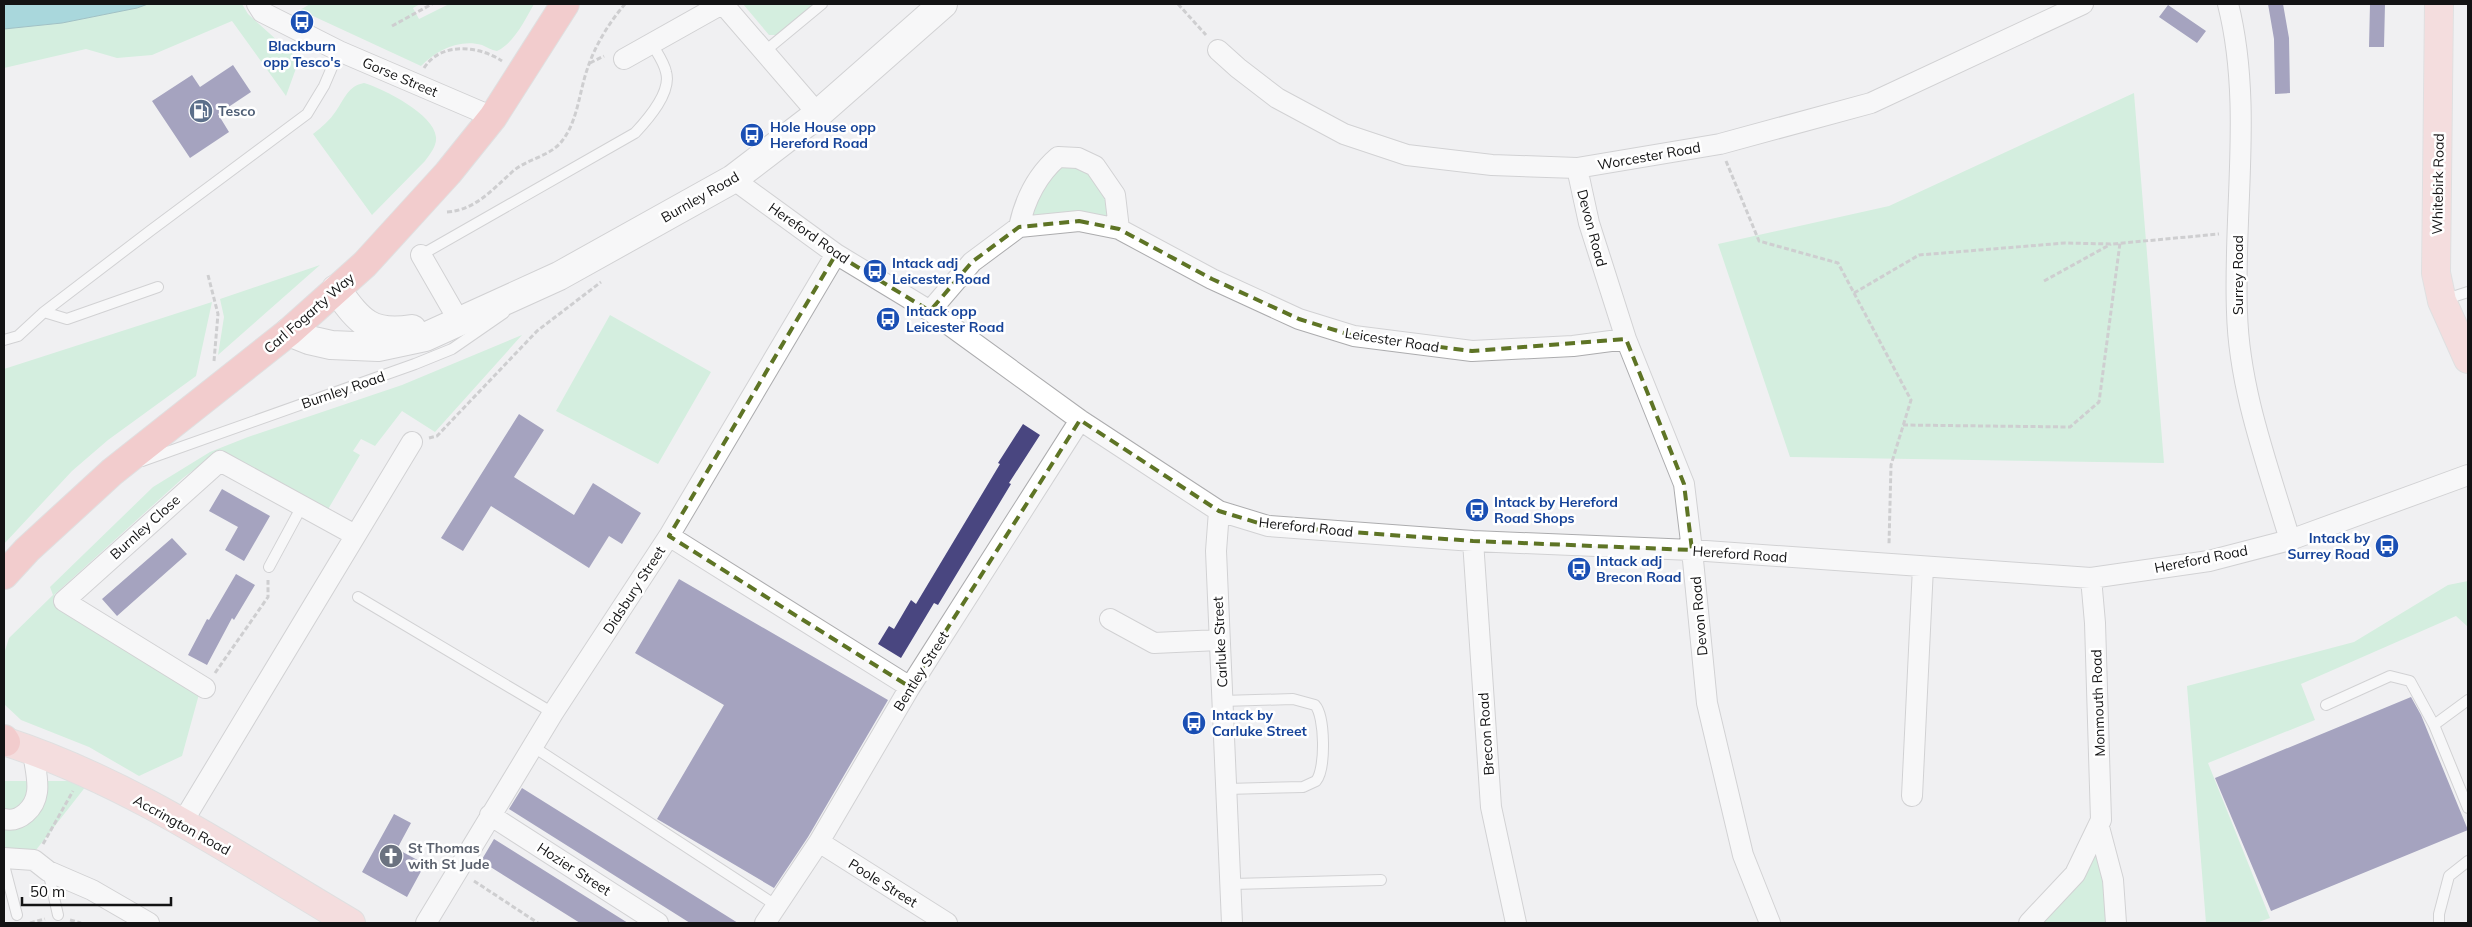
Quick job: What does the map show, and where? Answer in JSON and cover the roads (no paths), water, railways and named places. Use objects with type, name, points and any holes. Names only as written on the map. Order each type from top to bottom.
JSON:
[{"type":"highway","name":"Carl Fogarty Way","points":[[4,575],[27,550],[112,472],[289,332],[365,264],[442,180],[493,117],[522,74],[564,4]]},
{"type":"main road","name":"Whitebirk Road","points":[[2439,4],[2436,273],[2442,301],[2468,358]]},
{"type":"main road","name":"Accrington Road","points":[[5,741],[84,772],[182,823],[350,923]]},
{"type":"street","name":"Gorse Street","points":[[257,4],[262,12],[339,51],[493,117]]},
{"type":"street","points":[[624,59],[723,4],[818,114]]},
{"type":"street","name":"Burnley Road","points":[[289,332],[309,340],[331,344],[378,347],[425,337],[559,276],[733,180],[818,114],[943,4]]},
{"type":"street","name":"Worcester Road","points":[[1218,50],[1277,98],[1344,134],[1407,155],[1492,165],[1577,168],[1720,144],[1871,103],[2083,4]]},
{"type":"street","name":"Surrey Road","points":[[2228,4],[2237,39],[2240,133],[2236,314],[2247,392],[2290,540]]},
{"type":"street","points":[[930,311],[972,262],[1019,227],[1023,211],[1041,172],[1058,157],[1078,158],[1095,166],[1116,195],[1119,229]]},
{"type":"street","name":"Devon Road","points":[[1577,168],[1588,223],[1626,339],[1684,484],[1707,703],[1743,855],[1770,923]]},
{"type":"street","name":"Hereford Road","points":[[733,180],[836,254],[930,311],[1080,420],[1219,511],[1268,526],[1473,542],[1692,550],[2091,578],[2209,561],[2290,540],[2468,475]]},
{"type":"street","name":"Leicester Road","points":[[1019,227],[1079,221],[1119,229],[1230,287],[1299,319],[1354,336],[1472,352],[1573,346],[1626,339]]},
{"type":"street","points":[[421,254],[459,321]]},
{"type":"street","name":"Didsbury Street","points":[[426,923],[552,713],[669,536],[836,254]]},
{"type":"street","name":"Burnley Road","points":[[336,289],[359,320],[377,329],[407,330],[459,321]]},
{"type":"street","name":"Bentley Street","points":[[765,923],[819,842],[910,687],[1080,420]]},
{"type":"street","points":[[182,823],[412,442]]},
{"type":"street","name":"Burnley Close","points":[[204,688],[141,641],[64,601],[220,461],[355,535]]},
{"type":"street","name":"Carluke Street","points":[[1219,511],[1216,551],[1232,884],[1232,923]]},
{"type":"street","points":[[669,536],[910,687]]},
{"type":"street","name":"Brecon Road","points":[[1473,542],[1491,808],[1516,923]]},
{"type":"street","points":[[1912,796],[1923,567]]},
{"type":"street","name":"Monmouth Road","points":[[2029,923],[2075,874],[2101,820],[2096,643],[2091,578]]},
{"type":"street","points":[[1110,620],[1154,643],[1219,640]]},
{"type":"street","points":[[4,819],[20,818],[29,811],[37,792],[33,751]]},
{"type":"street","name":"Hozier Street","points":[[490,815],[658,923]]},
{"type":"street","name":"Monmouth Road","points":[[2098,827],[2113,880],[2116,923]]},
{"type":"street","name":"Poole Street","points":[[819,842],[947,923]]},
{"type":"street","points":[[4,858],[41,866],[92,890],[149,923]]},
{"type":"lane","points":[[764,52],[822,4]]},
{"type":"lane","points":[[421,254],[635,133],[646,121],[662,96],[668,80],[666,71],[652,44]]},
{"type":"lane","points":[[4,340],[18,336],[44,312],[307,114],[324,86],[339,51]]},
{"type":"lane","name":"Burnley Road","points":[[112,472],[235,426],[367,383],[452,349],[559,276]]},
{"type":"lane","points":[[44,312],[67,319],[158,287]]},
{"type":"lane","points":[[2442,301],[2468,292]]},
{"type":"lane","points":[[269,567],[302,506]]},
{"type":"lane","points":[[358,597],[552,713]]},
{"type":"lane","points":[[2326,705],[2390,676],[2410,681],[2434,725],[2468,808]]},
{"type":"lane","points":[[1222,701],[1302,700],[1315,705],[1321,717],[1322,767],[1316,781],[1303,787],[1227,789]]},
{"type":"lane","points":[[2434,725],[2468,700]]},
{"type":"lane","points":[[532,746],[777,906]]},
{"type":"lane","points":[[2439,923],[2439,914],[2448,876],[2468,860]]},
{"type":"lane","points":[[4,866],[17,915]]},
{"type":"lane","points":[[41,866],[58,915]]},
{"type":"lane","points":[[1232,884],[1381,880]]},
{"type":"water","points":[[4,4],[148,4],[137,8],[62,23],[4,29]]},
{"type":"place","name":"Blackburn opp Tesco's","points":[[302,22]]},
{"type":"place","name":"Tesco","points":[[201,111]]},
{"type":"place","name":"Hole House opp Hereford Road","points":[[752,135]]},
{"type":"place","name":"Intack adj Leicester Road","points":[[875,271]]},
{"type":"place","name":"Intack opp Leicester Road","points":[[888,319]]},
{"type":"place","name":"Intack by Hereford Road Shops","points":[[1477,510]]},
{"type":"place","name":"Intack by Surrey Road","points":[[2387,546]]},
{"type":"place","name":"Intack adj Brecon Road","points":[[1579,569]]},
{"type":"place","name":"Intack by Carluke Street","points":[[1194,723]]},
{"type":"place","name":"St Thomas with St Jude","points":[[391,856]]}]
